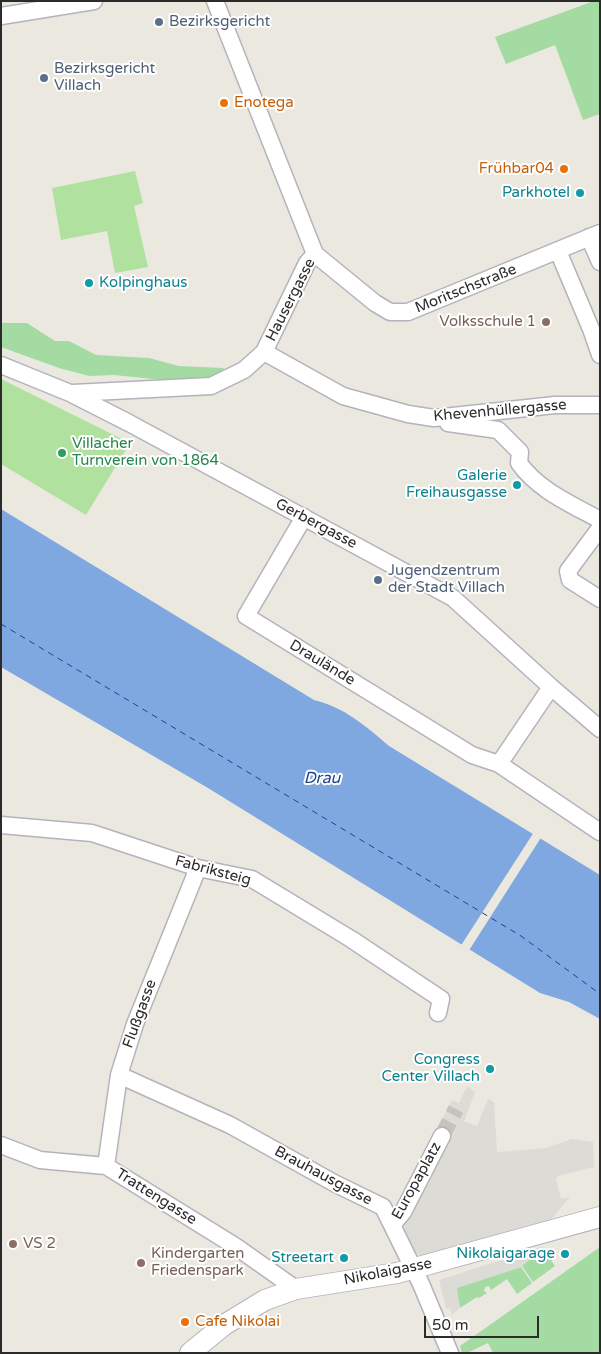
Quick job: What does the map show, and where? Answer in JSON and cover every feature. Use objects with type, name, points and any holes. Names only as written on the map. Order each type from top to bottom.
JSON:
[{"type":"street","points":[[1,16],[94,1]]},
{"type":"street","name":"Hausergasse","points":[[70,394],[211,386],[244,370],[264,352],[307,263],[315,254],[215,1]]},
{"type":"street","points":[[594,235],[600,262]]},
{"type":"street","name":"Moritschstraße","points":[[315,254],[375,303],[390,312],[408,312],[594,235]]},
{"type":"street","points":[[558,251],[600,355]]},
{"type":"street","name":"Khevenhüllergasse","points":[[264,352],[342,396],[408,414],[434,418],[555,405],[600,405]]},
{"type":"street","name":"Gerbergasse","points":[[1,365],[70,394],[129,423],[452,598],[600,728]]},
{"type":"street","points":[[434,418],[448,423],[498,430],[520,452],[519,463],[526,473],[557,497],[600,520]]},
{"type":"street","name":"Draulände","points":[[304,517],[246,616],[472,755],[499,764],[600,832]]},
{"type":"street","points":[[600,528],[568,571],[570,580],[600,599]]},
{"type":"street","points":[[499,764],[552,687]]},
{"type":"street","name":"Fabriksteig","points":[[2,824],[92,833],[198,868],[252,879],[400,970],[441,999],[438,1013]]},
{"type":"street","name":"Flußgasse","points":[[106,1166],[120,1075],[134,1024],[198,868]]},
{"type":"street","name":"Brauhausgasse","points":[[120,1075],[230,1125],[334,1183],[383,1207],[414,1268],[448,1352]]},
{"type":"street","name":"Europaplatz","points":[[392,1225],[403,1212],[442,1136]]},
{"type":"street","name":"Trattengasse","points":[[1,1145],[40,1160],[106,1166],[234,1246],[296,1289]]},
{"type":"street","name":"Nikolaigasse","points":[[190,1353],[224,1325],[265,1300],[296,1289],[397,1273],[600,1217]]},
{"type":"green space","points":[[594,1],[600,1],[600,114],[583,120],[555,45],[506,64],[495,37]]},
{"type":"green space","points":[[135,171],[143,203],[134,206],[148,267],[115,273],[107,231],[61,240],[52,188]]},
{"type":"green space","points":[[1,323],[27,323],[55,341],[69,341],[96,355],[149,358],[179,366],[224,368],[219,377],[207,381],[163,380],[114,375],[89,376],[59,368],[1,347]]},
{"type":"green space","name":"Villacher Turnverein von 1864","points":[[1,379],[130,443],[86,515],[1,464]]},
{"type":"green space","points":[[600,1247],[600,1353],[493,1353],[488,1343],[467,1353],[462,1353],[460,1346]]},
{"type":"green space","points":[[543,1248],[555,1266],[533,1282],[522,1266]]},
{"type":"green space","points":[[521,1267],[532,1283],[517,1294],[507,1279],[491,1290],[489,1286],[485,1287],[484,1291],[487,1293],[460,1308],[456,1288]]},
{"type":"shaded area","points":[[467,1086],[475,1092],[464,1121],[477,1126],[488,1099],[494,1102],[497,1152],[546,1148],[572,1139],[593,1142],[594,1167],[558,1176],[556,1179],[561,1199],[570,1197],[548,1223],[424,1258],[414,1251],[403,1229],[449,1139],[435,1133],[452,1100],[459,1103]]},
{"type":"shaded area","points":[[544,1246],[521,1267],[457,1288],[460,1308],[452,1315],[450,1308],[446,1309],[439,1280]]},
{"type":"water","name":"Drau","points":[[1,509],[314,700],[335,707],[345,713],[364,725],[389,746],[600,875],[600,1019],[569,1002],[540,993],[208,788],[1,667]]},
{"type":"pier","points":[[534,832],[542,836],[468,952],[460,947]]},
{"type":"ferry route","points":[[1,624],[521,936],[600,994]]},
{"type":"tunnel","points":[[442,1136],[456,1109]]},
{"type":"place","name":"Bezirksgericht","points":[[159,22]]},
{"type":"place","name":"Bezirksgericht Villach","points":[[44,78]]},
{"type":"place","name":"Enotega","points":[[224,103]]},
{"type":"place","name":"Frühbar04","points":[[564,169]]},
{"type":"place","name":"Parkhotel","points":[[580,193]]},
{"type":"place","name":"Kolpinghaus","points":[[89,283]]},
{"type":"place","name":"Volksschule 1","points":[[546,322]]},
{"type":"place","name":"Villacher Turnverein von 1864","points":[[62,453]]},
{"type":"place","name":"Galerie Freihausgasse","points":[[517,485]]},
{"type":"place","name":"Jugendzentrum der Stadt Villach","points":[[378,580]]},
{"type":"place","name":"Congress Center Villach","points":[[490,1069]]},
{"type":"place","name":"VS 2","points":[[13,1244]]},
{"type":"place","name":"Nikolaigarage","points":[[565,1254]]},
{"type":"place","name":"Streetart","points":[[344,1258]]},
{"type":"place","name":"Kindergarten Friedenspark","points":[[141,1263]]},
{"type":"place","name":"Cafe Nikolai","points":[[185,1322]]}]
